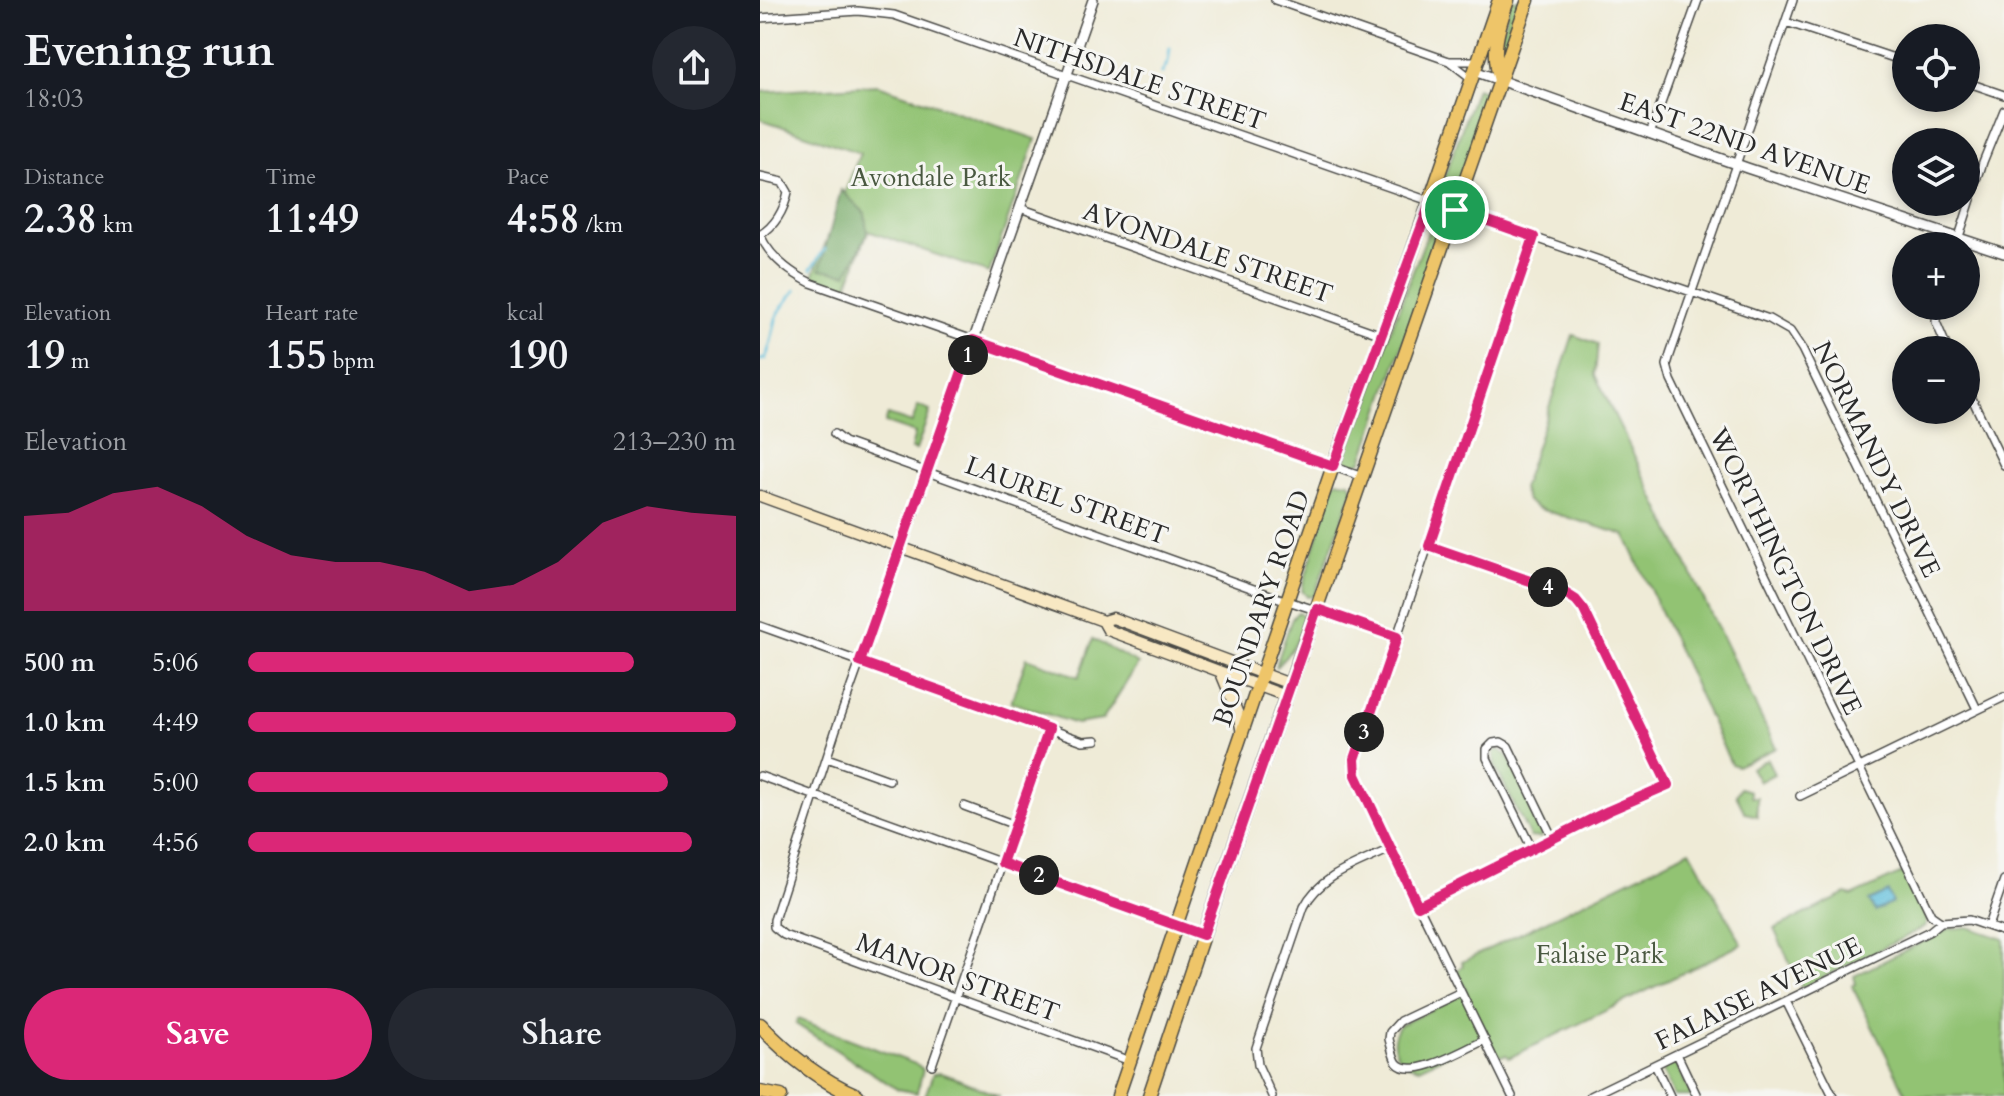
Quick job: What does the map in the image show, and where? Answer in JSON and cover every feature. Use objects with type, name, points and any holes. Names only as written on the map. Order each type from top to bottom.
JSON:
[{"type":"highway","points":[[760,1025],[810,1070],[857,1096]]},
{"type":"main road","name":"BOUNDARY ROAD","points":[[1118,1096],[1333,466],[1431,201],[1499,0]]},
{"type":"main road","points":[[1500,80],[1494,45],[1508,0]]},
{"type":"main road","name":"BOUNDARY ROAD","points":[[1149,1096],[1528,0]]},
{"type":"main road","points":[[760,496],[1103,621],[1113,618],[1288,690]]},
{"type":"main road","points":[[1103,621],[1108,630],[1221,673],[1260,680]]},
{"type":"main road","points":[[1221,673],[1238,714],[1242,733]]},
{"type":"main road","points":[[761,1092],[781,1096]]},
{"type":"street","points":[[814,795],[1093,0]]},
{"type":"street","points":[[1275,0],[1474,70]]},
{"type":"street","points":[[1650,134],[1698,0]]},
{"type":"street","name":"WORTHINGTON DRIVE","points":[[1793,0],[1667,365],[1671,380],[1931,915],[1941,922]]},
{"type":"street","name":"NITHSDALE STREET","points":[[760,18],[858,11],[886,13],[1455,210]]},
{"type":"street","points":[[1786,22],[1892,57]]},
{"type":"street","points":[[1449,61],[1474,70]]},
{"type":"street","name":"EAST 22ND AVENUE","points":[[1474,70],[1928,232]]},
{"type":"street","points":[[1980,87],[2004,95]]},
{"type":"street","points":[[1960,232],[2004,110]]},
{"type":"street","points":[[760,177],[782,182],[788,192],[784,208],[773,227],[760,235],[763,252],[811,283],[1363,477]]},
{"type":"street","name":"AVONDALE STREET","points":[[1020,208],[1382,335]]},
{"type":"street","name":"NORMANDY DRIVE","points":[[1455,210],[1769,319],[1790,331],[1802,349],[1977,709]]},
{"type":"street","points":[[1512,1096],[1390,849],[1356,775],[1355,759],[1534,237]]},
{"type":"street","name":"EAST 22ND AVENUE","points":[[1980,247],[2004,253]]},
{"type":"street","points":[[1980,415],[2004,465]]},
{"type":"street","name":"LAUREL STREET","points":[[834,434],[844,442],[927,472],[1397,637]]},
{"type":"street","points":[[1418,906],[1668,785],[1584,610],[1576,600],[1565,593],[1429,546]]},
{"type":"street","points":[[760,626],[1083,741],[1096,740]]},
{"type":"street","points":[[1800,796],[2004,697]]},
{"type":"street","points":[[932,1065],[1049,729]]},
{"type":"street","points":[[1532,849],[1487,758],[1487,749],[1493,743],[1501,742],[1508,746],[1553,839]]},
{"type":"street","points":[[827,758],[889,780]]},
{"type":"street","points":[[760,776],[1203,935]]},
{"type":"street","name":"MANOR STREET","points":[[814,795],[774,927],[784,935],[1130,1061]]},
{"type":"street","points":[[964,806],[1015,825]]},
{"type":"street","points":[[1272,1096],[1258,1065],[1256,1048],[1310,894],[1321,883],[1390,849]]},
{"type":"street","points":[[1988,926],[2004,880]]},
{"type":"street","points":[[1941,922],[1969,920],[2004,932]]},
{"type":"street","name":"FALAISE AVENUE","points":[[1590,1096],[1930,931],[1941,922]]},
{"type":"street","points":[[1461,992],[1395,1026],[1389,1039],[1396,1062],[1402,1067],[1419,1070],[1485,1040]]},
{"type":"street","points":[[1786,1001],[1833,1096]]},
{"type":"street","points":[[1677,1054],[1697,1096]]},
{"type":"street","points":[[1655,1065],[1670,1096]]},
{"type":"green space","points":[[1511,0],[1522,0],[1501,60],[1498,47]]},
{"type":"green space","name":"Avondale Park","points":[[878,85],[1036,139],[989,273],[868,231],[846,289],[813,276],[860,153],[760,119],[760,92]]},
{"type":"green space","points":[[1476,88],[1489,93],[1488,97],[1454,195],[1447,199],[1440,194],[1441,188]]},
{"type":"green space","points":[[841,190],[865,213],[867,234],[847,274],[820,269]]},
{"type":"green space","points":[[1434,216],[1442,217],[1444,225],[1362,461],[1354,465],[1346,461],[1346,448]]},
{"type":"green space","points":[[1573,335],[1598,344],[1595,375],[1776,748],[1737,766],[1731,764],[1625,535],[1537,508],[1527,501],[1522,489]]},
{"type":"green space","points":[[918,406],[930,411],[916,450],[911,449],[915,433],[885,423],[888,415],[912,423]]},
{"type":"green space","points":[[1338,481],[1350,482],[1353,489],[1314,596],[1308,597],[1302,591],[1303,585],[1334,484]]},
{"type":"green space","points":[[1298,612],[1304,616],[1301,630],[1290,651],[1275,668],[1292,618]]},
{"type":"green space","points":[[1093,639],[1138,664],[1102,720],[1076,724],[1011,702],[1027,658],[1079,677]]},
{"type":"green space","points":[[1497,749],[1507,755],[1545,829],[1540,838],[1530,837],[1495,766],[1494,752]]},
{"type":"green space","points":[[1767,759],[1774,774],[1759,782],[1751,768]]},
{"type":"green space","points":[[1740,788],[1750,791],[1750,797],[1757,797],[1757,816],[1745,813],[1736,795]]},
{"type":"green space","name":"Falaise Park","points":[[1690,850],[1742,944],[1509,1058],[1507,1055],[1498,1056],[1487,1036],[1419,1068],[1400,1058],[1394,1039],[1400,1025],[1467,992],[1457,971],[1462,962]]},
{"type":"green space","points":[[1904,872],[1927,919],[1925,927],[1802,988],[1774,929],[1846,894],[1852,896]]},
{"type":"green space","points":[[1968,927],[2004,939],[2004,1096],[1907,1096],[1852,986],[1856,984],[1854,976],[1948,929]]},
{"type":"green space","points":[[798,1019],[918,1065],[923,1070],[917,1093],[897,1089],[796,1024]]},
{"type":"green space","points":[[1670,1062],[1677,1066],[1692,1096],[1674,1096],[1662,1070]]},
{"type":"green space","points":[[940,1073],[1000,1096],[925,1096],[933,1074]]},
{"type":"water","points":[[1888,892],[1893,903],[1875,911],[1869,901]]},
{"type":"waterway","points":[[1162,73],[1170,48]]},
{"type":"waterway","points":[[811,269],[825,249]]},
{"type":"waterway","points":[[760,360],[765,359],[782,307],[796,290]]},
{"type":"route","points":[[1431,201],[1455,210],[1534,237],[1429,546],[1565,593],[1576,600],[1584,610],[1668,785],[1608,811],[1418,906],[1356,775],[1355,759],[1397,637],[1317,609],[1203,935],[1002,863],[1049,729],[860,662],[973,340],[1333,466],[1431,201]]}]
